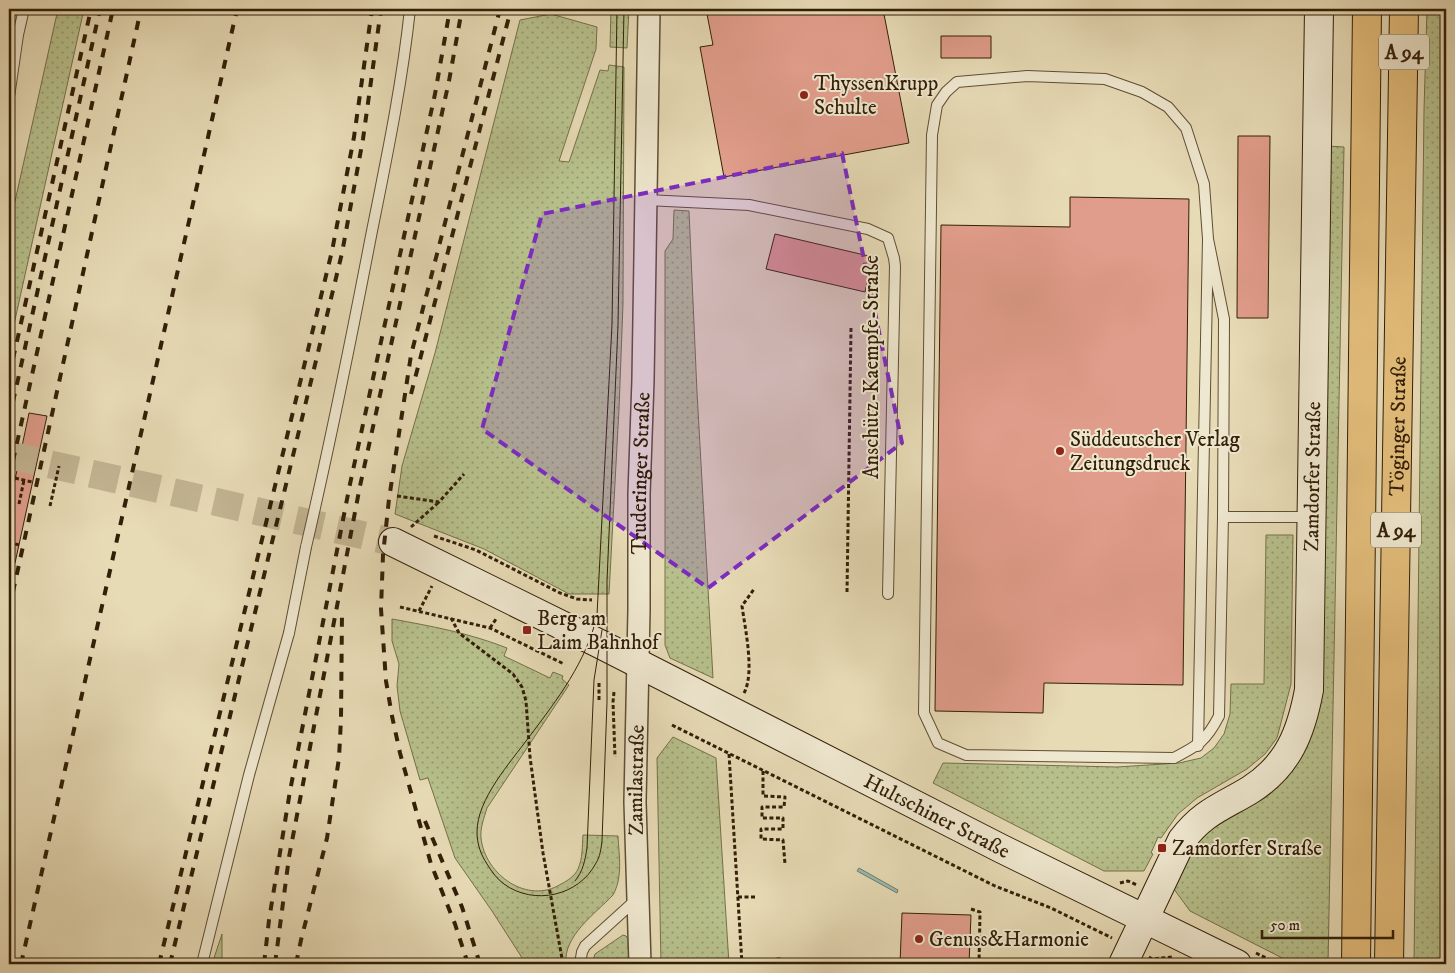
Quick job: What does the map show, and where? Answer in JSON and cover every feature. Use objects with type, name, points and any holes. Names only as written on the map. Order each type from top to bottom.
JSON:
[{"type":"highway","name":"Töginger Straße","points":[[1356,964],[1367,9]]},
{"type":"highway","name":"Töginger Straße","points":[[1389,964],[1404,9]]},
{"type":"street","name":"Truderinger Straße","points":[[638,664],[639,486],[643,380],[649,9]]},
{"type":"street","name":"Zamdorfer Straße","points":[[1123,964],[1182,840],[1191,827],[1202,817],[1251,789],[1276,770],[1290,752],[1305,715],[1309,690],[1319,9]]},
{"type":"street","points":[[401,535],[638,664]]},
{"type":"street","name":"Zamilastraße","points":[[638,664],[635,802],[640,964]]},
{"type":"street","name":"Hultschiner Straße","points":[[638,664],[870,783],[1237,964]]},
{"type":"lane","points":[[9,97],[13,33],[24,9]]},
{"type":"lane","points":[[202,964],[249,775],[289,633],[306,547],[338,409],[406,48],[410,9]]},
{"type":"lane","points":[[1198,746],[1208,239],[1204,184],[1186,128],[1168,107],[1142,92],[1105,79],[1027,76],[957,82],[946,92],[937,105],[932,134],[924,713],[938,743],[966,755],[1174,758],[1198,746],[1210,734],[1219,716],[1224,319],[1208,239]]},
{"type":"lane","name":"Anschütz-Kaempfe-Straße","points":[[646,200],[749,204],[868,229],[888,238],[894,258],[888,594]]},
{"type":"lane","points":[[1223,517],[1312,517]]},
{"type":"lane","points":[[580,964],[585,946],[639,897]]},
{"type":"path","points":[[847,592],[851,328]]},
{"type":"path","points":[[50,506],[59,466]]},
{"type":"path","points":[[401,535],[439,502],[464,474]]},
{"type":"path","points":[[15,478],[32,482]]},
{"type":"path","points":[[18,504],[24,480]]},
{"type":"path","points":[[397,496],[439,502]]},
{"type":"path","points":[[9,542],[19,545]]},
{"type":"path","points":[[453,543],[476,550],[560,593],[577,599],[592,600]]},
{"type":"path","points":[[740,697],[747,688],[748,644],[742,606],[754,588]]},
{"type":"path","points":[[400,608],[490,628],[564,664]]},
{"type":"path","points":[[451,618],[459,633],[513,674],[522,687],[526,701],[530,757],[543,853],[563,964]]},
{"type":"path","points":[[490,628],[496,619]]},
{"type":"path","points":[[599,683],[599,700]]},
{"type":"path","points":[[614,692],[612,702],[615,758]]},
{"type":"path","points":[[672,725],[994,886],[1051,908],[1095,929]]},
{"type":"path","points":[[729,753],[742,964]]},
{"type":"path","points":[[763,771],[763,796],[784,797],[784,807],[762,807],[762,818],[783,818],[783,829],[761,829],[761,839],[783,840],[785,864]]},
{"type":"path","points":[[738,896],[756,897]]},
{"type":"path","points":[[971,909],[980,912],[979,962],[998,962],[1000,964]]},
{"type":"path","points":[[1152,959],[1174,957],[1179,960]]},
{"type":"path","points":[[775,964],[775,959],[783,959]]},
{"type":"highlighted area","points":[[842,153],[902,443],[708,588],[482,429],[542,214]]},
{"type":"green space","points":[[58,9],[84,9],[9,347],[9,228]]},
{"type":"green space","points":[[611,9],[629,9],[627,48],[610,47]]},
{"type":"green space","points":[[1427,9],[1446,9],[1446,964],[1414,964],[1424,110]]},
{"type":"green space","points":[[551,14],[597,27],[596,49],[559,161],[569,162],[600,70],[608,71],[609,65],[624,67],[623,304],[609,594],[569,594],[484,549],[395,514],[402,466],[435,353],[520,20]]},
{"type":"green space","points":[[1327,146],[1344,147],[1328,964],[1294,964],[1190,911],[1171,885],[1194,837],[1299,752]]},
{"type":"green space","points":[[674,210],[689,211],[713,678],[670,658],[665,645],[665,251],[673,239]]},
{"type":"green space","points":[[1266,535],[1293,535],[1291,684],[1277,738],[1265,754],[1247,769],[1197,798],[1178,814],[1161,838],[1158,837],[1151,853],[1153,854],[1144,871],[1104,871],[933,783],[943,763],[1117,767],[1179,763],[1201,758],[1214,748],[1224,734],[1230,714],[1231,684],[1264,684]]},
{"type":"green space","points":[[392,619],[464,634],[507,648],[504,656],[550,678],[553,672],[563,676],[562,679],[569,685],[487,808],[481,834],[484,851],[499,874],[510,883],[535,891],[548,890],[575,874],[581,861],[583,835],[618,836],[620,866],[616,888],[613,895],[589,918],[575,935],[566,954],[566,964],[526,964],[455,858],[428,778],[420,780],[400,711],[397,686],[399,664],[392,641]]},
{"type":"green space","points":[[673,737],[716,758],[729,964],[661,964],[657,758]]},
{"type":"green space","points":[[222,934],[222,964],[212,964]]},
{"type":"green space","points":[[623,935],[628,939],[629,964],[592,964],[595,954]]},
{"type":"water","points":[[859,868],[898,890],[897,893],[857,871]]},
{"type":"building","name":"ThyssenKrupp Schulte","points":[[706,9],[883,9],[909,143],[724,177],[700,47],[713,45]]},
{"type":"building","points":[[941,36],[991,36],[991,58],[941,58]]},
{"type":"building","points":[[1238,136],[1270,136],[1268,318],[1237,318]]},
{"type":"building","name":"Süddeutscher Verlag Zeitungsdruck","points":[[1070,197],[1189,199],[1183,685],[1044,683],[1043,713],[935,711],[941,225],[1070,227]]},
{"type":"building","points":[[775,234],[873,257],[865,292],[766,269]]},
{"type":"building","points":[[29,413],[47,416],[15,563],[9,562],[9,508]]},
{"type":"building","points":[[902,913],[971,915],[969,964],[900,964]]},
{"type":"tunnel","points":[[9,455],[393,542]]},
{"type":"tram line","points":[[617,9],[612,324],[597,615],[586,648],[570,679],[488,794],[478,820],[478,841],[485,861],[504,884],[516,891],[529,895],[555,894],[579,883],[597,861],[602,841],[607,702],[607,581],[618,325],[624,9]]},
{"type":"tram line","points":[[575,881],[583,866],[587,848],[594,680],[602,630]]},
{"type":"railway","points":[[9,377],[91,9]]},
{"type":"railway","points":[[9,420],[100,9]]},
{"type":"railway","points":[[9,479],[113,9]]},
{"type":"railway","points":[[9,610],[141,9]]},
{"type":"railway","points":[[21,964],[237,9]]},
{"type":"railway","points":[[159,964],[332,251],[354,137],[372,9]]},
{"type":"railway","points":[[170,964],[342,253],[363,139],[381,9]]},
{"type":"railway","points":[[264,964],[269,920],[290,791],[350,484],[435,94],[450,9]]},
{"type":"railway","points":[[275,964],[289,857],[360,486],[449,81],[462,9]]},
{"type":"railway","points":[[468,964],[455,924],[431,864],[400,753],[386,681],[381,609],[383,555],[389,499],[411,355],[500,9]]},
{"type":"railway","points":[[411,394],[511,9]]},
{"type":"railway","points":[[296,964],[327,838],[339,758],[342,612]]},
{"type":"railway","points":[[425,821],[462,907],[480,964]]},
{"type":"place","name":"ThyssenKrupp Schulte","points":[[804,95]]},
{"type":"place","name":"Süddeutscher Verlag Zeitungsdruck","points":[[1060,451]]},
{"type":"place","name":"Berg am Laim Bahnhof","points":[[527,630]]},
{"type":"place","name":"Zamdorfer Straße","points":[[1162,848]]},
{"type":"place","name":"Genuss&Harmonie","points":[[919,939]]}]
